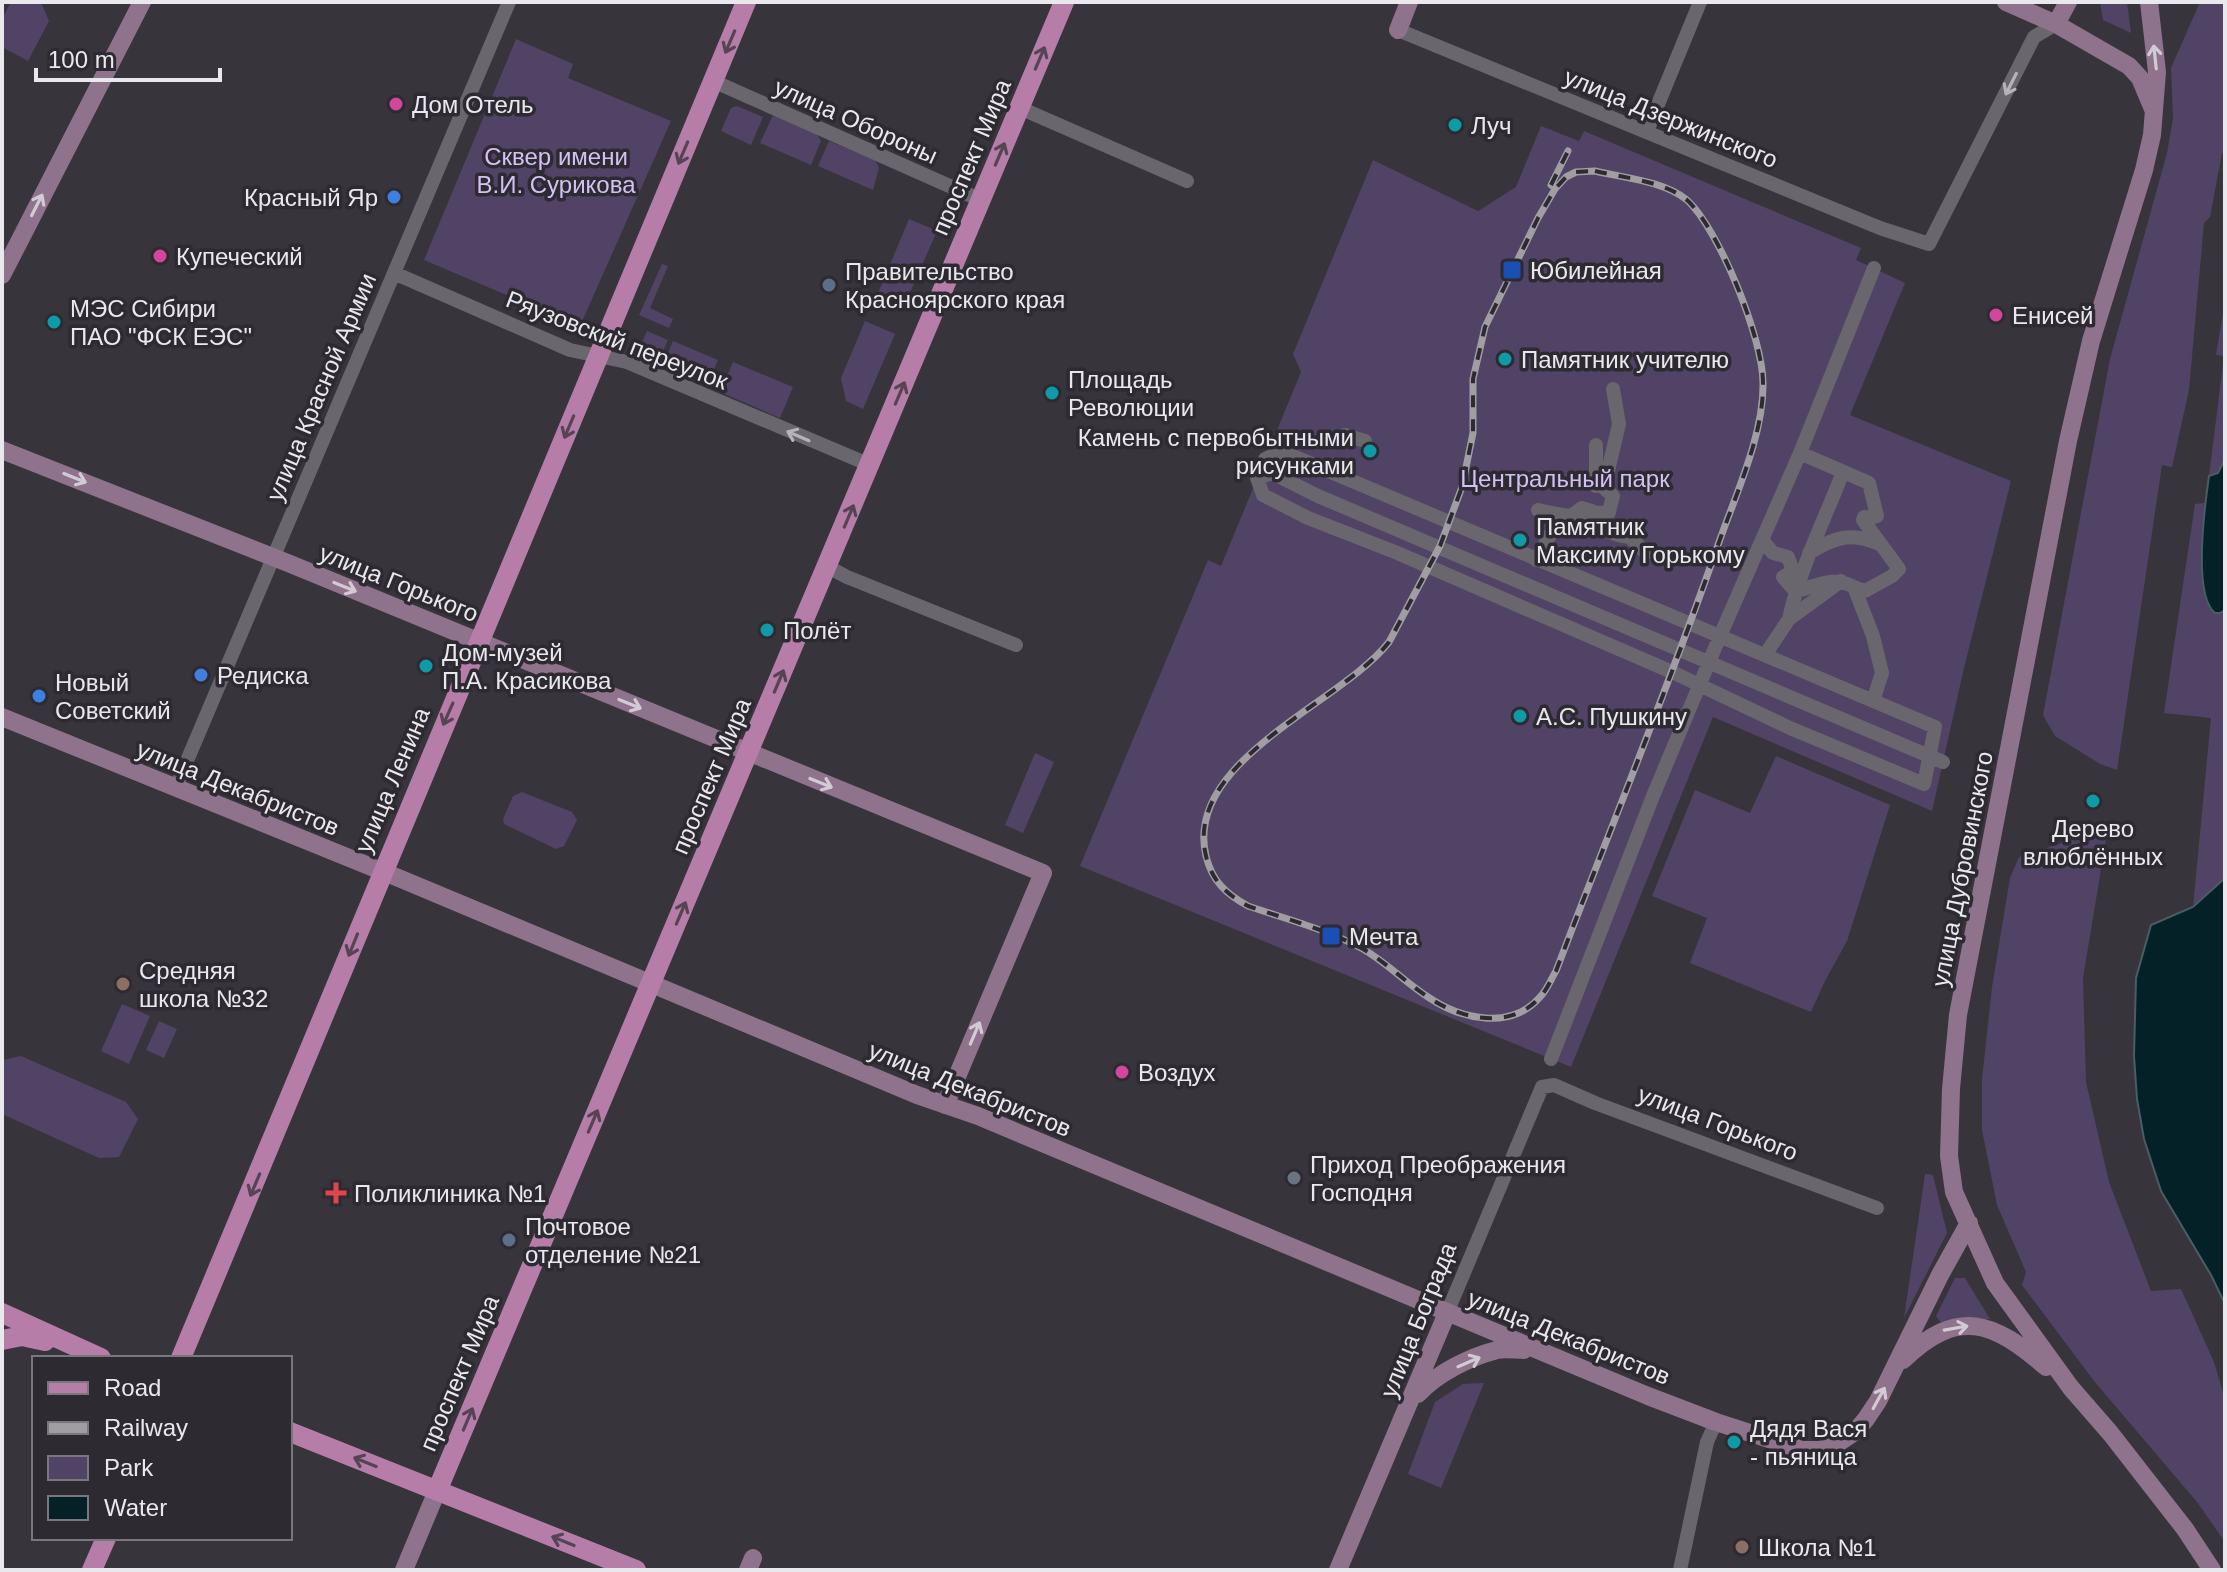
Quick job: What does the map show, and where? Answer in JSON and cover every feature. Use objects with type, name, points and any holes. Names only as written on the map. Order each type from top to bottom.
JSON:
[{"type":"main road","points":[[2,275],[142,2]]},
{"type":"main road","name":"улица Ленина","points":[[182,1356],[746,2]]},
{"type":"main road","name":"проспект Мира","points":[[404,1570],[1064,2]]},
{"type":"main road","points":[[1398,30],[1409,2]]},
{"type":"main road","points":[[2006,2],[2056,24],[2135,72],[2154,111]]},
{"type":"main road","points":[[2056,24],[2068,2]]},
{"type":"main road","name":"улица Дубровинского","points":[[2149,2],[2157,72],[2144,170],[2091,341],[2068,441],[1958,1015],[1949,1156],[1954,1192],[1995,1283],[2071,1388],[2156,1490],[2212,1570]]},
{"type":"main road","name":"улица Горького","points":[[2,450],[273,557],[1043,873],[945,1105]]},
{"type":"main road","name":"улица Декабристов","points":[[2,717],[1114,1173],[1538,1351],[1716,1422],[1803,1450],[1819,1450],[1835,1445],[1856,1431],[1866,1419],[1969,1223]]},
{"type":"main road","points":[[2,1313],[92,1355]]},
{"type":"main road","name":"улица Бограда","points":[[1338,1570],[1447,1313]]},
{"type":"main road","points":[[1893,1371],[1934,1333],[1970,1326],[1996,1332],[2019,1344],[2071,1388]]},
{"type":"main road","points":[[2,1340],[22,1336],[92,1355]]},
{"type":"main road","points":[[1410,1402],[1427,1383],[1442,1374],[1500,1349],[1538,1351]]},
{"type":"main road","points":[[292,1433],[636,1570]]},
{"type":"main road","points":[[92,1570],[105,1540]]},
{"type":"street","name":"улица Красной Армии","points":[[175,789],[509,2]]},
{"type":"street","points":[[1647,131],[1700,2]]},
{"type":"street","name":"улица Дзержинского","points":[[1398,30],[1880,228],[1929,244],[2034,37],[2056,24]]},
{"type":"street","name":"улица Обороны","points":[[713,81],[981,200]]},
{"type":"street","points":[[1020,108],[1187,181]]},
{"type":"street","points":[[1551,1059],[1653,796],[1800,453],[1874,268]]},
{"type":"street","name":"Ряузовский переулок","points":[[394,273],[570,350],[627,362],[870,465]]},
{"type":"street","points":[[1600,487],[1619,424],[1613,389]]},
{"type":"street","points":[[1345,435],[1365,441]]},
{"type":"street","points":[[1600,487],[1596,450],[1612,455]]},
{"type":"street","points":[[1272,473],[1257,478],[1263,495],[1297,512],[1700,685],[1790,728],[1924,784],[1936,759],[1935,727],[1281,451],[1265,459],[1272,473],[1318,496],[1936,759]]},
{"type":"street","points":[[1795,591],[1825,581],[1847,584],[1865,591],[1899,569],[1863,520],[1864,517],[1877,516],[1869,483],[1800,453]]},
{"type":"street","points":[[1765,655],[1789,619],[1795,591],[1843,472]]},
{"type":"street","points":[[1536,560],[1593,486],[1613,496],[1609,512]]},
{"type":"street","points":[[1538,510],[1609,512]]},
{"type":"street","points":[[1609,512],[1646,553]]},
{"type":"street","points":[[1571,513],[1617,536],[1630,537]]},
{"type":"street","points":[[1809,553],[1833,538],[1853,537],[1880,544]]},
{"type":"street","points":[[1763,541],[1773,553],[1788,557],[1793,571],[1783,577],[1795,591]]},
{"type":"street","points":[[828,567],[1016,645]]},
{"type":"street","points":[[1789,619],[1847,584]]},
{"type":"street","points":[[1847,584],[1873,636],[1882,673],[1873,701]]},
{"type":"street","name":"улица Горького","points":[[1542,1087],[1554,1085],[1877,1208]]},
{"type":"street","name":"улица Бограда","points":[[1447,1313],[1542,1087]]},
{"type":"street","points":[[1680,1570],[1707,1442],[1716,1422]]},
{"type":"green space","points":[[11,2],[41,2],[49,21],[28,61],[2,47],[2,19]]},
{"type":"green space","points":[[2100,2],[2127,2],[2131,33],[2103,20]]},
{"type":"green space","points":[[2200,2],[2225,2],[2225,153],[2222,153],[2210,217],[2204,223],[2189,390],[2172,467],[2162,465],[2117,770],[2100,764],[2055,736],[2043,715],[2110,359],[2167,153],[2173,118],[2171,68]]},
{"type":"green space","name":"Сквер имени В.И. Сурикова","points":[[516,39],[573,64],[568,78],[671,121],[580,326],[424,260]]},
{"type":"green space","points":[[737,106],[763,117],[751,145],[721,131],[731,108]]},
{"type":"green space","points":[[773,115],[817,134],[821,141],[811,165],[760,143]]},
{"type":"green space","name":"Центральный парк","points":[[1541,126],[1579,141],[1584,131],[1861,248],[1856,260],[1905,283],[1850,415],[2011,481],[1932,811],[1713,717],[1571,1067],[1080,866],[1208,560],[1221,566],[1301,372],[1293,354],[1373,160],[1478,211],[1516,187]]},
{"type":"green space","points":[[829,141],[875,160],[879,168],[873,190],[818,166]]},
{"type":"green space","points":[[909,219],[937,231],[905,304],[878,293]]},
{"type":"green space","points":[[662,264],[668,266],[650,308],[673,319],[669,328],[639,315]]},
{"type":"green space","points":[[2225,301],[2225,459],[2218,473],[2209,476],[2224,356],[2216,355]]},
{"type":"green space","points":[[865,321],[895,334],[863,409],[846,401],[841,378]]},
{"type":"green space","points":[[647,331],[668,340],[656,367],[635,358]]},
{"type":"green space","points":[[673,341],[718,360],[707,386],[662,367]]},
{"type":"green space","points":[[733,362],[793,387],[780,418],[720,392]]},
{"type":"green space","points":[[2205,503],[2202,534],[2206,602],[2220,613],[2225,610],[2225,878],[2193,907],[2211,718],[2164,713],[2195,504]]},
{"type":"green space","points":[[1035,753],[1054,762],[1023,833],[1005,825]]},
{"type":"green space","points":[[1776,756],[1890,805],[1847,941],[1811,1012],[1690,963],[1707,918],[1652,896],[1695,790],[1750,813]]},
{"type":"green space","points":[[522,792],[572,812],[577,820],[564,846],[556,849],[504,824],[503,819],[513,796]]},
{"type":"green space","points":[[2107,833],[2083,978],[2086,1082],[2109,1182],[2151,1291],[2181,1289],[2214,1362],[2225,1399],[2225,1542],[2197,1502],[2094,1381],[2022,1285],[2026,1272],[1997,1205],[1982,1130],[1982,1079],[1992,987],[2010,878],[2019,857],[2086,835]]},
{"type":"green space","points":[[122,1004],[150,1016],[129,1064],[101,1051]]},
{"type":"green space","points":[[159,1021],[177,1029],[164,1058],[146,1050]]},
{"type":"green space","points":[[21,1056],[126,1102],[138,1119],[119,1157],[99,1158],[2,1114],[2,1062]]},
{"type":"green space","points":[[1925,1174],[1933,1175],[1947,1233],[1904,1318]]},
{"type":"green space","points":[[1955,1278],[1965,1278],[1990,1319],[1941,1323],[1936,1316]]},
{"type":"green space","points":[[1484,1383],[1441,1488],[1408,1474],[1435,1402],[1463,1384]]},
{"type":"water","points":[[2225,459],[2225,610],[2215,613],[2204,588],[2203,527],[2209,476],[2218,473]]},
{"type":"water","points":[[2225,878],[2225,1304],[2161,1191],[2144,1139],[2134,1056],[2136,978],[2151,925],[2193,907]]},
{"type":"railway","points":[[1551,185],[1568,151]]},
{"type":"railway","points":[[1595,171],[1667,188],[1687,200],[1699,214],[1725,259],[1747,313],[1761,364],[1762,403],[1754,444],[1740,486],[1556,971],[1542,994],[1528,1008],[1500,1018],[1470,1016],[1441,1005],[1372,954],[1350,942],[1248,906],[1233,897],[1216,880],[1209,865],[1205,822],[1218,791],[1241,762],[1367,665],[1389,642],[1440,546],[1462,487],[1473,433],[1473,379],[1485,327],[1555,189],[1566,177],[1576,172],[1595,171]]},
{"type":"place","name":"Дом Отель","points":[[396,104]]},
{"type":"place","name":"Луч","points":[[1455,125]]},
{"type":"place","name":"Красный Яр","points":[[394,197]]},
{"type":"place","name":"Купеческий","points":[[160,256]]},
{"type":"place","name":"Юбилейная","points":[[1512,270]]},
{"type":"place","name":"Правительство Красноярского края","points":[[829,285]]},
{"type":"place","name":"Енисей","points":[[1996,315]]},
{"type":"place","name":"МЭС Сибири ПАО \"ФСК ЕЭС\"","points":[[54,322]]},
{"type":"place","name":"Памятник учителю","points":[[1505,359]]},
{"type":"place","name":"Площадь Революции","points":[[1052,393]]},
{"type":"place","name":"Камень с первобытными рисунками","points":[[1370,451]]},
{"type":"place","name":"Памятник Максиму Горькому","points":[[1520,540]]},
{"type":"place","name":"Полёт","points":[[767,630]]},
{"type":"place","name":"Дом-музей П.А. Красикова","points":[[426,666]]},
{"type":"place","name":"Редиска","points":[[201,675]]},
{"type":"place","name":"Новый Советский","points":[[39,696]]},
{"type":"place","name":"А.С. Пушкину","points":[[1520,716]]},
{"type":"place","name":"Дерево влюблённых","points":[[2093,801]]},
{"type":"place","name":"Мечта","points":[[1331,936]]},
{"type":"place","name":"Средняя школа №32","points":[[123,984]]},
{"type":"place","name":"Воздух","points":[[1122,1072]]},
{"type":"place","name":"Приход Преображения Господня","points":[[1294,1178]]},
{"type":"place","name":"Поликлиника №1","points":[[336,1193]]},
{"type":"place","name":"Почтовое отделение №21","points":[[509,1240]]},
{"type":"place","name":"Дядя Вася - пьяница","points":[[1734,1442]]},
{"type":"place","name":"Школа №1","points":[[1742,1547]]}]
